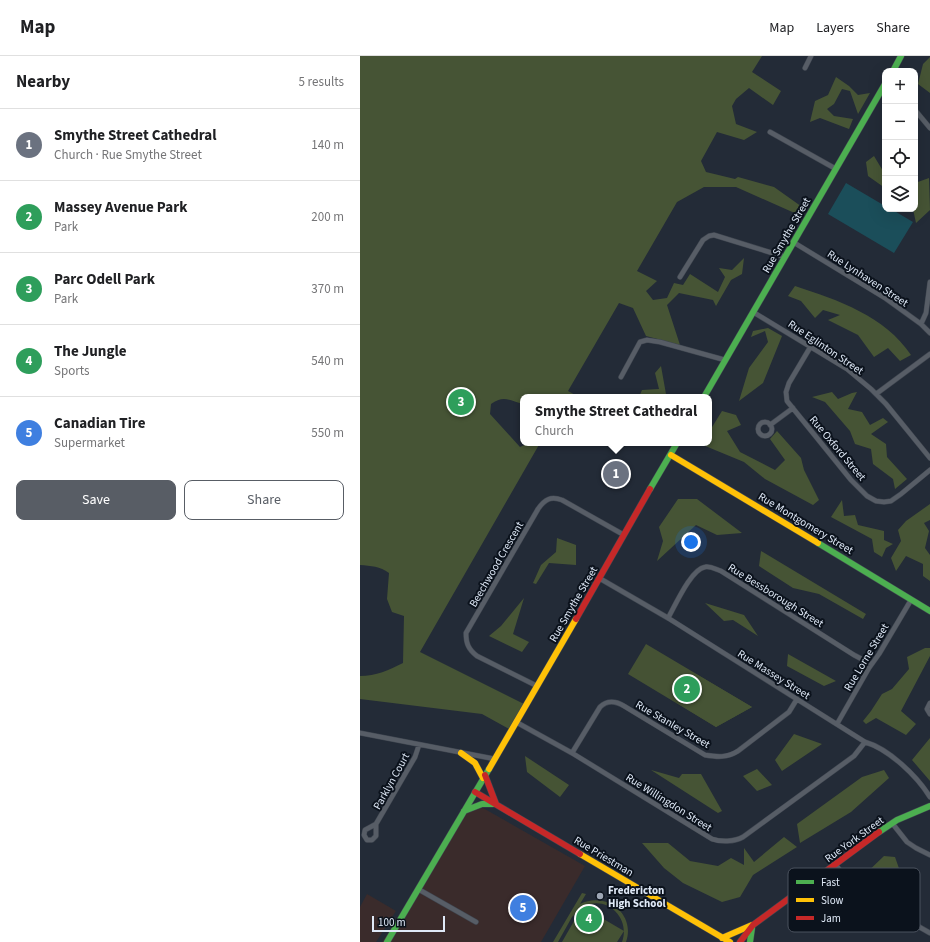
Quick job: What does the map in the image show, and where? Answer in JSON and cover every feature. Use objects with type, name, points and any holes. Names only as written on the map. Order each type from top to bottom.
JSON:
[{"type":"main road","points":[[894,68],[901,56]]},
{"type":"main road","name":"Rue Smythe Street","points":[[706,394],[882,89]]},
{"type":"main road","name":"Rue Smythe Street","points":[[387,942],[495,759],[675,446]]},
{"type":"main road","name":"Rue Montgomery Street","points":[[670,455],[883,581],[930,611]]},
{"type":"main road","points":[[461,753],[479,766],[496,804]]},
{"type":"main road","name":"Rue Priestman","points":[[475,792],[730,942]]},
{"type":"main road","points":[[464,811],[485,802],[496,804]]},
{"type":"main road","name":"Rue York Street","points":[[829,868],[892,823],[930,806]]},
{"type":"main road","name":"Rue York Street","points":[[740,942],[752,924],[788,898]]},
{"type":"main road","points":[[722,938],[736,933],[752,924]]},
{"type":"main road","points":[[750,942],[752,924]]},
{"type":"street","points":[[805,68],[811,56]]},
{"type":"street","points":[[918,114],[930,128]]},
{"type":"street","points":[[770,132],[836,169]]},
{"type":"street","points":[[680,277],[703,240],[714,235],[785,257]]},
{"type":"street","name":"Rue Lynhaven Street","points":[[794,242],[885,298],[921,324],[930,333]]},
{"type":"street","points":[[921,324],[926,313],[930,282]]},
{"type":"street","name":"Rue Eglinton Street","points":[[753,312],[847,369],[886,404],[930,458]]},
{"type":"street","points":[[621,377],[640,342],[647,340],[660,342],[725,360]]},
{"type":"street","name":"Rue Oxford Street","points":[[810,346],[789,383],[786,392],[788,401],[852,480],[867,496],[876,501],[891,501],[930,470]]},
{"type":"street","points":[[876,394],[930,354]]},
{"type":"street","points":[[770,425],[793,408]]},
{"type":"street","name":"Beechwood Crescent","points":[[537,686],[476,656],[466,642],[466,633],[543,502],[554,498],[562,500],[624,535]]},
{"type":"street","name":"Rue Bessborough Street","points":[[668,618],[691,577],[697,570],[704,567],[711,567],[720,571],[854,655],[871,664]]},
{"type":"street","name":"Rue Massey Street","points":[[599,578],[668,618],[865,742],[874,744],[910,771],[924,787],[930,797]]},
{"type":"street","name":"Rue Lorne Street","points":[[837,724],[871,664],[882,649],[911,600]]},
{"type":"street","name":"Rue Stanley Street","points":[[572,753],[600,707],[603,704],[613,701],[624,706],[705,755],[720,757],[730,756],[738,752],[789,712],[797,699]]},
{"type":"street","points":[[930,703],[927,709],[930,714]]},
{"type":"street","name":"Rue Willingdon Street","points":[[516,722],[572,753],[719,842],[738,840],[743,837],[854,756],[865,742]]},
{"type":"street","points":[[360,733],[495,759]]},
{"type":"street","name":"Parklyn Court","points":[[376,824],[415,757],[419,745]]},
{"type":"street","points":[[892,823],[907,842],[930,855]]},
{"type":"street","points":[[835,864],[838,868]]},
{"type":"street","points":[[418,889],[476,922]]},
{"type":"street","points":[[920,927],[930,933]]},
{"type":"shaded area","points":[[483,808],[585,866],[541,942],[382,942],[418,889],[463,811]]},
{"type":"shaded area","points":[[367,894],[396,911],[376,942],[360,942],[360,907]]},
{"type":"green space","points":[[360,56],[762,56],[752,72],[781,91],[773,105],[749,88],[736,99],[732,106],[736,124],[757,132],[744,140],[717,132],[701,161],[706,172],[735,179],[738,177],[774,187],[805,209],[799,215],[736,187],[704,187],[677,202],[637,271],[657,281],[646,291],[653,300],[667,298],[674,283],[683,285],[690,274],[718,292],[725,277],[719,268],[732,270],[744,258],[742,274],[731,280],[716,306],[713,300],[679,293],[667,305],[680,345],[646,336],[633,308],[619,303],[568,391],[574,394],[520,394],[520,403],[503,399],[495,401],[491,404],[490,414],[520,447],[538,446],[420,652],[526,705],[511,730],[482,714],[360,699],[360,676],[377,674],[403,663],[404,616],[392,612],[387,599],[389,573],[372,566],[360,565]]},
{"type":"green space","points":[[930,57],[930,93],[918,84],[923,64]]},
{"type":"green space","points":[[836,77],[849,86],[858,95],[870,93],[858,114],[850,91],[842,89],[834,104],[827,109],[834,116],[853,119],[849,129],[820,118],[810,122],[815,101],[828,95]]},
{"type":"green space","points":[[874,156],[882,169],[882,186],[868,176],[866,162]]},
{"type":"green space","points":[[929,178],[930,210],[916,223],[914,212],[918,212],[918,182]]},
{"type":"green space","points":[[795,286],[828,297],[859,311],[888,330],[900,341],[911,355],[900,361],[888,348],[874,357],[858,335],[828,320],[840,315],[823,310],[815,318],[801,301],[788,296]]},
{"type":"green space","points":[[768,328],[782,336],[763,383],[739,401],[749,368],[768,342],[765,331],[751,337],[753,331]]},
{"type":"green space","points":[[661,366],[666,394],[640,394],[642,390],[659,389],[655,373]]},
{"type":"green space","points":[[832,392],[838,399],[857,392],[848,409],[862,412],[870,425],[883,418],[888,422],[871,434],[886,444],[887,457],[907,479],[895,489],[893,479],[873,464],[871,449],[855,444],[850,431],[825,402],[812,397]]},
{"type":"green space","points":[[722,411],[736,415],[741,425],[727,431],[740,452],[775,470],[785,460],[770,439],[777,431],[801,458],[804,470],[819,500],[813,505],[765,479],[744,462],[705,446],[712,446],[712,427]]},
{"type":"green space","points":[[678,499],[697,499],[742,533],[717,535],[696,525],[657,561],[663,541],[659,527]]},
{"type":"green space","points":[[842,500],[844,516],[855,515],[858,525],[884,531],[884,540],[893,544],[886,548],[882,557],[874,552],[872,539],[831,517]]},
{"type":"green space","points":[[930,504],[930,520],[924,523],[929,531],[925,548],[930,555],[930,581],[923,576],[923,564],[906,556],[896,571],[891,558],[901,541],[898,530],[906,521]]},
{"type":"green space","points":[[557,538],[576,545],[576,565],[549,563],[536,584],[533,583],[541,565],[556,552]]},
{"type":"green space","points":[[761,551],[866,614],[863,619],[819,594],[793,588],[759,566]]},
{"type":"green space","points":[[524,598],[513,634],[529,642],[522,652],[489,636],[501,626]]},
{"type":"green space","points":[[705,603],[744,615],[758,636],[733,620],[724,621]]},
{"type":"green space","points":[[646,644],[752,707],[716,727],[628,674]]},
{"type":"green space","points":[[925,648],[930,648],[930,656],[901,711],[916,724],[906,735],[876,718],[866,724],[863,721],[882,694],[892,689],[909,669],[907,657]]},
{"type":"green space","points":[[788,654],[836,681],[824,686],[787,666]]},
{"type":"green space","points":[[696,674],[752,707],[716,727],[677,703]]},
{"type":"green space","points":[[794,734],[822,744],[782,771],[775,760]]},
{"type":"green space","points":[[930,738],[930,781],[912,760]]},
{"type":"green space","points":[[525,756],[569,785],[560,797],[527,772]]},
{"type":"green space","points":[[757,769],[772,785],[757,791],[743,776]]},
{"type":"green space","points":[[651,770],[679,778],[682,774],[701,774],[722,811],[718,813]]},
{"type":"green space","points":[[884,770],[889,778],[851,812],[800,843],[797,824],[862,777]]},
{"type":"green space","points":[[784,837],[797,847],[753,875],[740,897],[722,902],[683,883],[664,868],[642,843],[668,843],[690,861],[718,866],[731,858],[744,865],[744,848],[754,862]]},
{"type":"green space","points":[[884,856],[895,857],[899,868],[871,868]]},
{"type":"green space","points":[[582,893],[586,894],[580,904],[590,901],[609,903],[623,914],[627,922],[628,932],[626,942],[622,942],[624,931],[617,942],[562,942],[582,907],[572,917],[558,942],[553,942]],"holes":[[[592,904],[608,906],[620,917],[624,931],[583,907]]]},
{"type":"water","points":[[846,183],[882,204],[882,212],[896,212],[913,222],[894,253],[828,214]]},
{"type":"traffic: fast","points":[[895,68],[901,56]]},
{"type":"traffic: fast","points":[[706,394],[882,89]]},
{"type":"traffic: fast","points":[[650,489],[675,446]]},
{"type":"traffic: fast","points":[[818,543],[930,611]]},
{"type":"traffic: fast","points":[[387,942],[489,769]]},
{"type":"traffic: fast","points":[[464,811],[482,804],[493,804]]},
{"type":"traffic: fast","points":[[879,832],[897,820],[930,806]]},
{"type":"traffic: fast","points":[[750,942],[752,928]]},
{"type":"traffic: slow","points":[[671,455],[818,543]]},
{"type":"traffic: slow","points":[[489,769],[576,619]]},
{"type":"traffic: slow","points":[[461,753],[475,763],[483,778]]},
{"type":"traffic: slow","points":[[580,854],[730,942]]},
{"type":"traffic: slow","points":[[722,938],[752,925]]},
{"type":"traffic: jam","points":[[576,619],[650,489]]},
{"type":"traffic: jam","points":[[485,775],[496,804]]},
{"type":"traffic: jam","points":[[475,792],[580,854]]},
{"type":"traffic: jam","points":[[830,868],[879,832]]},
{"type":"traffic: jam","points":[[740,942],[753,925],[788,899]]},
{"type":"place","name":"Parc Odell Park","points":[[461,402]]},
{"type":"place","name":"Smythe Street Cathedral","points":[[616,474]]},
{"type":"place","name":"Massey Avenue Park","points":[[687,689]]},
{"type":"place","name":"Fredericton High School","points":[[600,896]]},
{"type":"place","name":"Canadian Tire","points":[[523,908]]},
{"type":"place","name":"The Jungle","points":[[589,919]]}]
